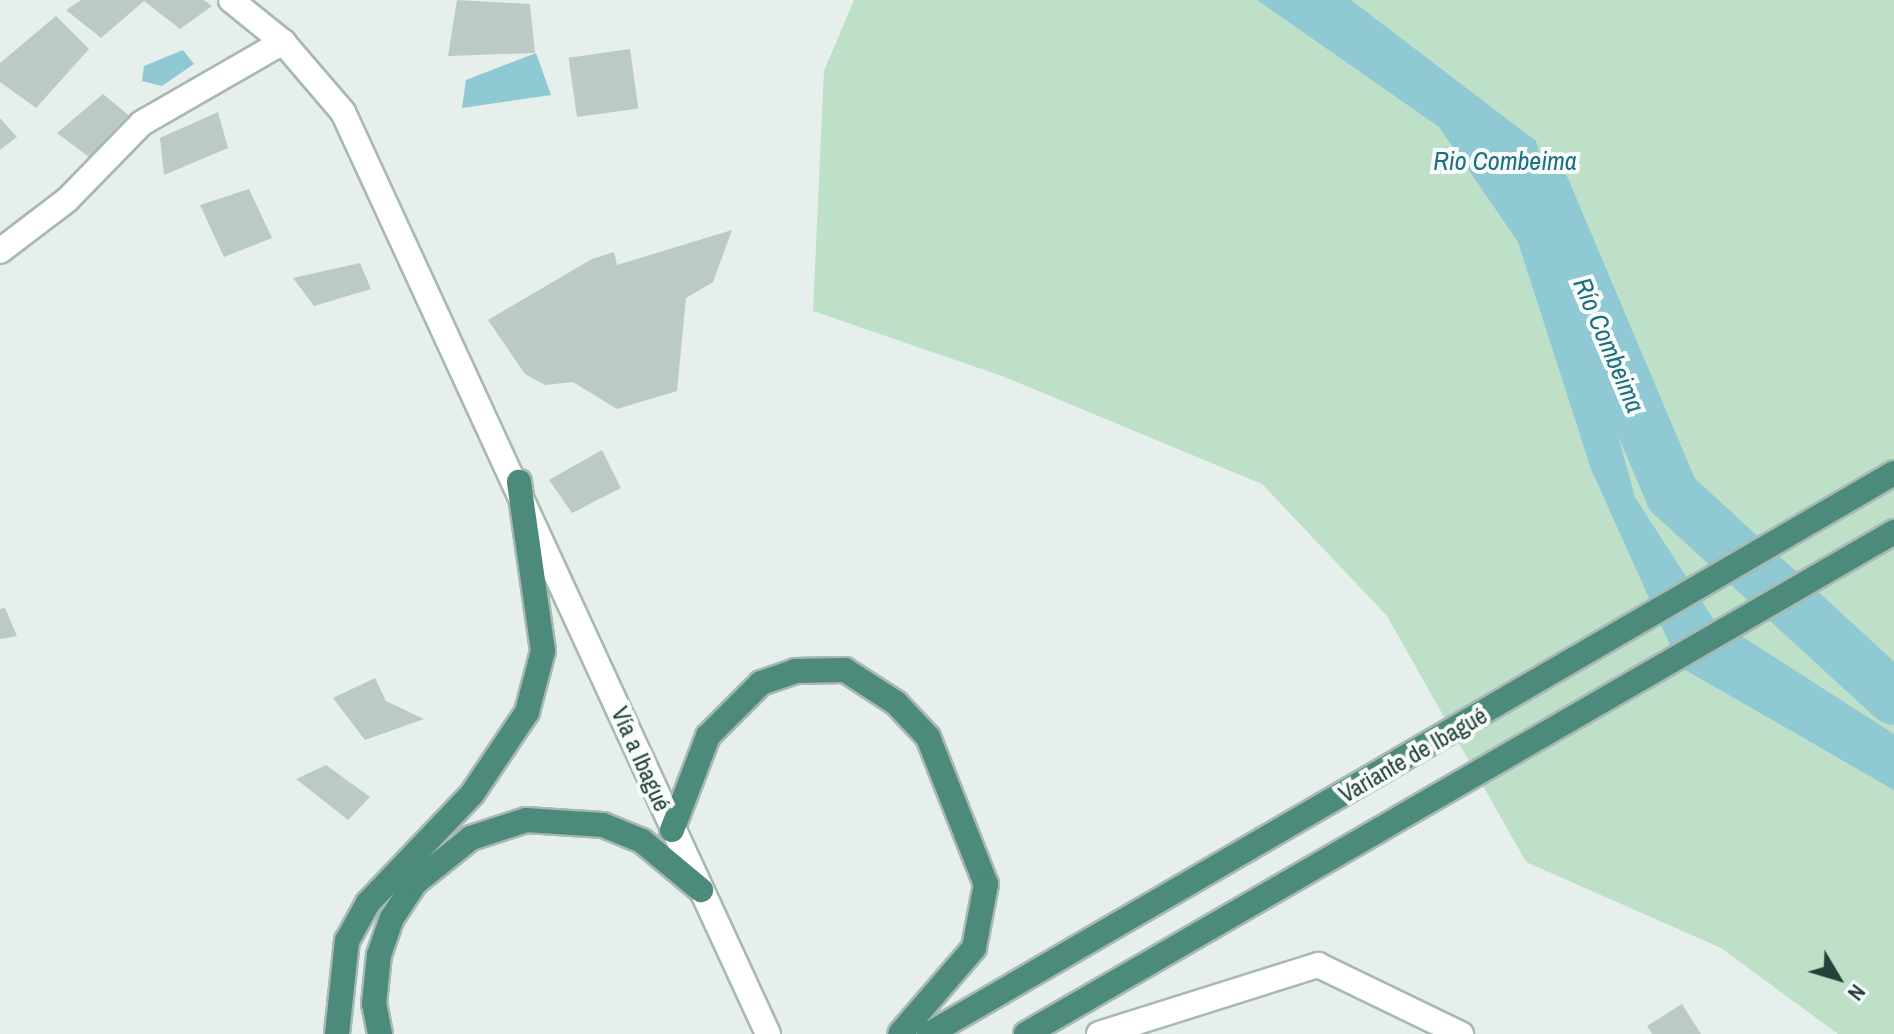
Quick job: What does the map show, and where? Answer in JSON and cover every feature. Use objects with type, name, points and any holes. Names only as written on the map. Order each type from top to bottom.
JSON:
[{"type":"highway","name":"Variante de Ibagué","points":[[929,1034],[1158,905],[1894,473]]},
{"type":"highway","points":[[337,1034],[347,941],[368,903],[472,794],[527,712],[543,651],[519,482]]},
{"type":"highway","name":"Variante de Ibagué","points":[[1026,1034],[1894,532]]},
{"type":"highway","points":[[672,830],[708,736],[761,683],[795,671],[845,670],[896,703],[928,737],[986,884],[974,948],[900,1034]]},
{"type":"highway","points":[[380,1034],[374,1004],[379,955],[392,918],[415,883],[471,838],[526,820],[603,825],[642,841],[701,890]]},
{"type":"main road","name":"Vía a Ibagué","points":[[231,0],[283,42],[343,112],[519,482],[672,830],[768,1034]]},
{"type":"main road","points":[[0,251],[67,200],[142,123],[283,42]]},
{"type":"main road","points":[[1099,1034],[1318,965],[1461,1034]]},
{"type":"green space","points":[[854,0],[1894,0],[1894,1034],[1838,1034],[1721,948],[1526,862],[1387,616],[1262,484],[1002,376],[813,311],[824,71]]},
{"type":"water","name":"Rio Combeima","points":[[1257,0],[1351,0],[1536,141],[1635,497],[1712,617],[1894,734],[1894,790],[1680,667],[1591,469],[1518,242],[1439,127]]},
{"type":"water","points":[[183,50],[194,64],[162,86],[142,81],[144,66]]},
{"type":"water","points":[[536,53],[551,95],[462,108],[466,80]]},
{"type":"building","points":[[81,0],[204,0],[212,6],[180,29],[144,1],[101,38],[66,10]]},
{"type":"building","points":[[457,0],[530,4],[535,53],[448,56]]},
{"type":"building","points":[[56,16],[89,49],[36,108],[0,82],[0,63]]},
{"type":"building","points":[[630,49],[638,108],[577,117],[569,58]]},
{"type":"building","points":[[103,94],[132,118],[89,157],[57,133]]},
{"type":"building","points":[[218,112],[228,148],[164,175],[160,138]]},
{"type":"building","points":[[0,118],[17,137],[0,150]]},
{"type":"building","points":[[249,189],[272,238],[224,257],[200,205]]},
{"type":"building","points":[[732,230],[713,282],[686,298],[677,391],[617,409],[573,382],[545,385],[525,374],[488,320],[592,259],[614,252],[617,265]]},
{"type":"building","points":[[360,263],[371,289],[314,306],[293,278]]},
{"type":"building","points":[[602,450],[621,488],[572,513],[549,480]]},
{"type":"building","points":[[5,608],[17,636],[0,639],[0,609]]},
{"type":"building","points":[[375,678],[386,701],[424,719],[365,740],[333,698]]},
{"type":"building","points":[[326,765],[370,797],[348,820],[296,779]]},
{"type":"building","points":[[1682,1004],[1701,1034],[1652,1034],[1647,1026]]},
{"type":"waterway","name":"Río Combeima","points":[[1519,170],[1544,191],[1672,494],[1894,698]]}]
